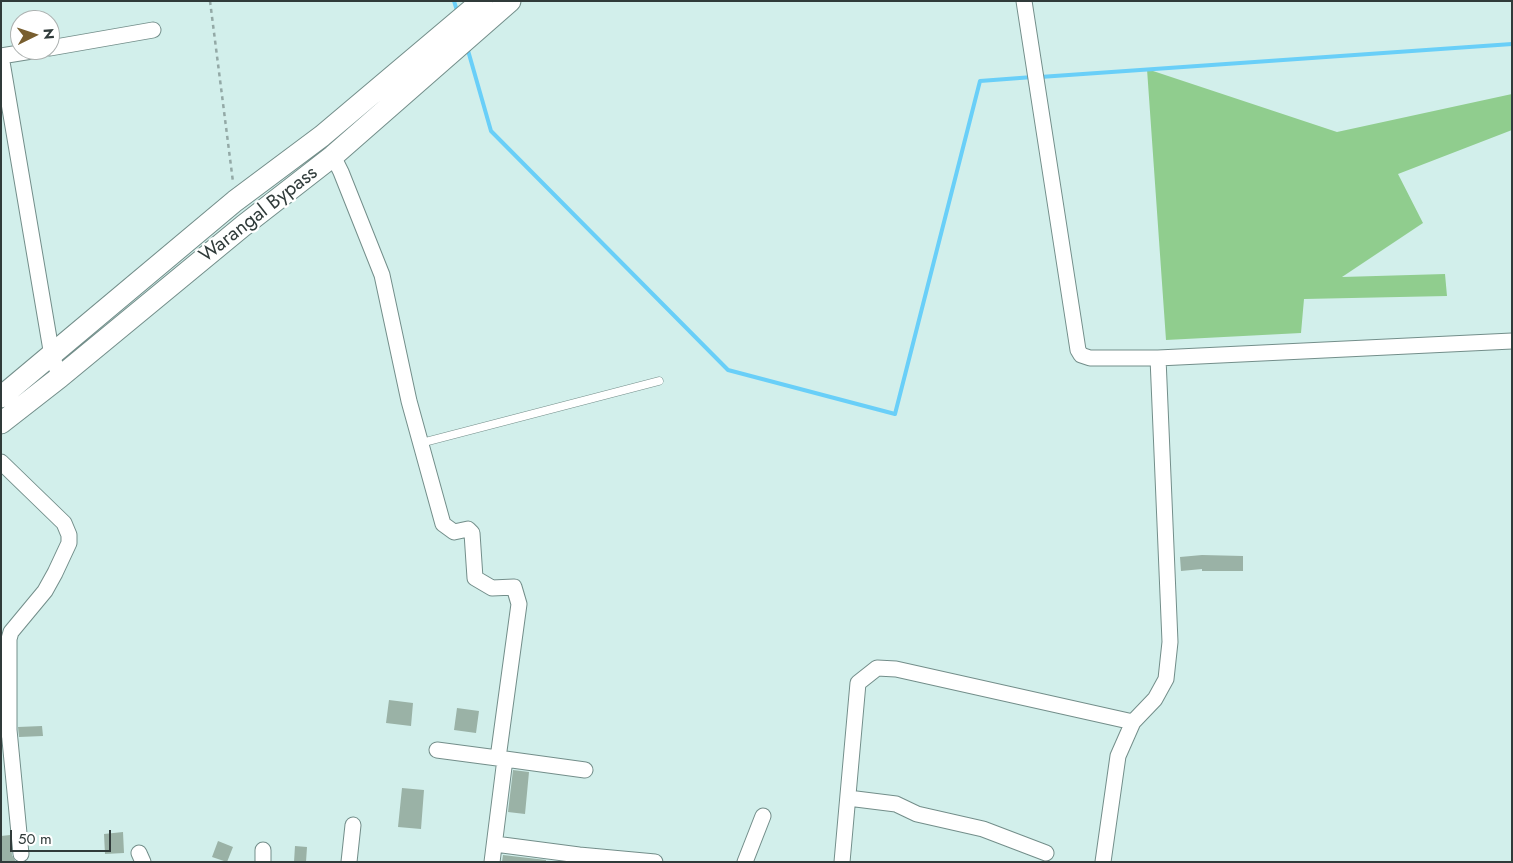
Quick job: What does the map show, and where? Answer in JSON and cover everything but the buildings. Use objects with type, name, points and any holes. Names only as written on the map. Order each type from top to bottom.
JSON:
[{"type":"main road","name":"Warangal Bypass","points":[[1,423],[60,377],[243,226],[333,156],[447,42],[482,1]]},
{"type":"main road","name":"Warangal Bypass","points":[[1,398],[235,200],[447,42],[510,1]]},
{"type":"street","points":[[1024,1],[1078,350],[1082,355],[1090,358],[1158,358],[1512,341]]},
{"type":"street","points":[[60,46],[153,30]]},
{"type":"street","points":[[1,56],[52,356],[60,377]]},
{"type":"street","points":[[333,156],[382,275],[409,402],[443,524],[454,532],[468,529],[472,533],[475,578],[492,588],[514,588],[520,604],[492,862]]},
{"type":"street","points":[[1103,862],[1118,756],[1133,722],[1155,700],[1166,679],[1170,642],[1158,358]]},
{"type":"street","points":[[1,462],[64,523],[69,535],[69,543],[45,591],[11,632],[9,639],[5,730],[21,854]]},
{"type":"street","points":[[842,862],[858,683],[877,668],[896,670],[1133,722]]},
{"type":"street","points":[[437,750],[585,770]]},
{"type":"street","points":[[848,798],[896,804],[917,814],[983,829],[1046,853]]},
{"type":"street","points":[[745,862],[763,816]]},
{"type":"street","points":[[349,862],[354,826]]},
{"type":"street","points":[[495,844],[579,858],[655,862]]},
{"type":"lane","points":[[421,443],[658,381]]},
{"type":"path","points":[[210,1],[235,200]]},
{"type":"green space","points":[[1147,69],[1337,132],[1512,94],[1512,130],[1398,174],[1423,223],[1342,277],[1445,274],[1447,296],[1304,299],[1301,333],[1166,340]]},
{"type":"waterway","points":[[454,1],[458,14]]},
{"type":"waterway","points":[[1040,77],[1512,44]]},
{"type":"waterway","points":[[467,47],[491,131],[728,370],[895,414],[980,81],[1033,77]]}]
